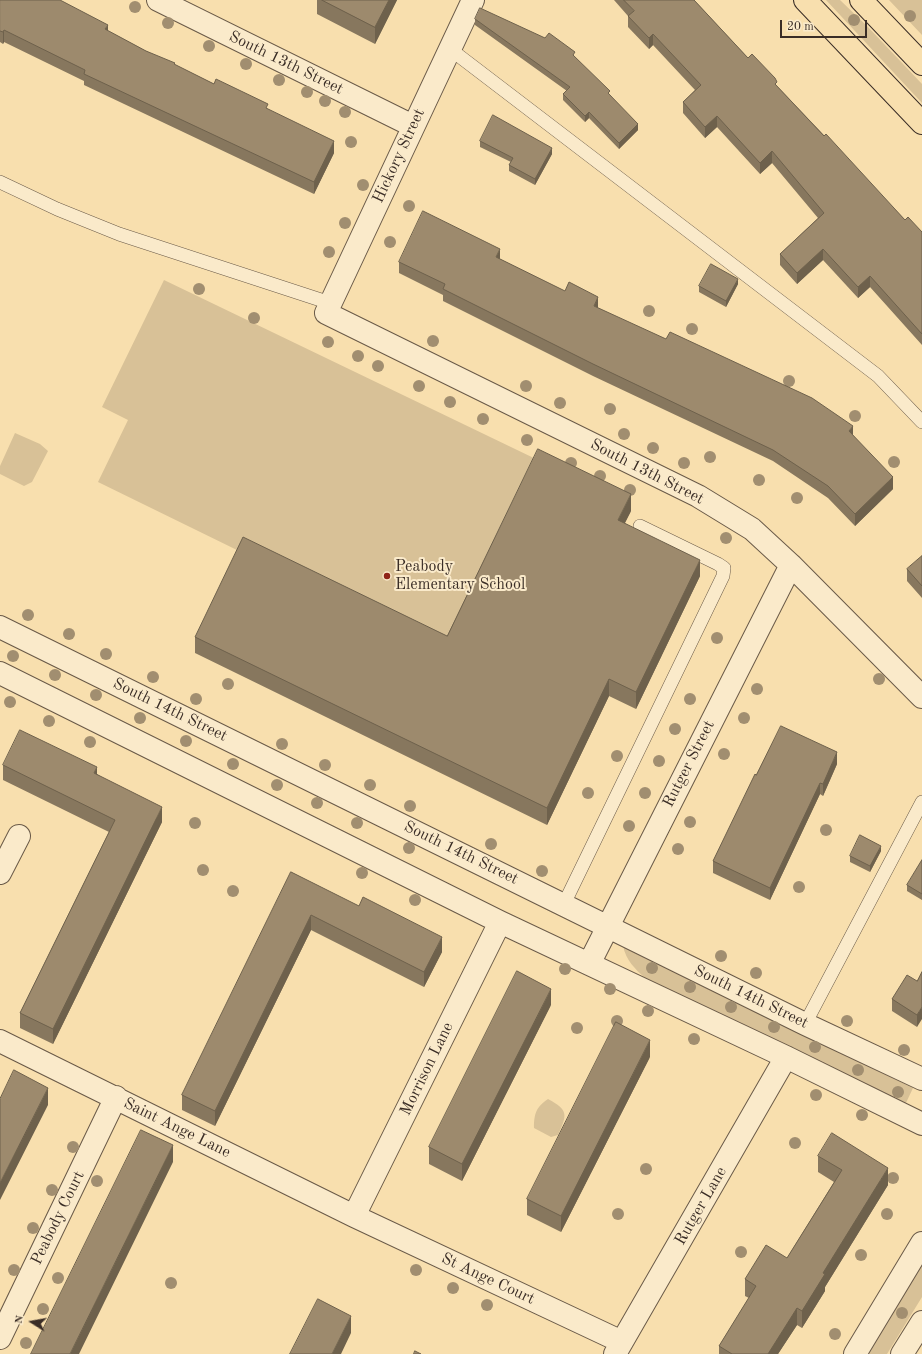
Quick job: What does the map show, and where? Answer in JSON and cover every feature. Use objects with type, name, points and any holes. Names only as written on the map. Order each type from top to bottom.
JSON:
[{"type":"main road","points":[[805,0],[922,123]]},
{"type":"main road","points":[[861,0],[922,64]]},
{"type":"street","name":"South 13th Street","points":[[158,0],[414,126]]},
{"type":"street","name":"Hickory Street","points":[[328,308],[473,0]]},
{"type":"street","name":"South 13th Street","points":[[328,308],[698,496],[752,529],[791,564],[922,697]]},
{"type":"street","name":"Rutger Street","points":[[589,964],[607,925],[791,564]]},
{"type":"street","name":"South 14th Street","points":[[0,627],[607,925],[805,1024],[922,1079]]},
{"type":"street","points":[[0,673],[500,922],[786,1057],[922,1124]]},
{"type":"street","points":[[0,873],[19,836]]},
{"type":"street","name":"Morrison Lane","points":[[354,1216],[500,922]]},
{"type":"street","name":"Saint Ange Lane","points":[[0,1041],[116,1097],[354,1216]]},
{"type":"street","name":"Rutger Lane","points":[[619,1348],[786,1057]]},
{"type":"street","name":"Peabody Court","points":[[0,1338],[116,1097]]},
{"type":"street","name":"St Ange Court","points":[[354,1216],[619,1348]]},
{"type":"street","points":[[855,1354],[922,1243]]},
{"type":"street","points":[[902,1354],[922,1322]]},
{"type":"lane","points":[[450,48],[878,376],[922,422]]},
{"type":"lane","points":[[0,182],[56,209],[119,234],[328,308]]},
{"type":"lane","points":[[564,904],[722,576],[724,568],[640,526]]},
{"type":"lane","points":[[805,1024],[922,802]]},
{"type":"shaded area","points":[[826,0],[840,0],[922,84],[922,103]]},
{"type":"shaded area","points":[[889,0],[922,0],[922,35]]},
{"type":"shaded area","points":[[164,280],[540,461],[523,690],[98,482],[128,420],[102,407]]},
{"type":"shaded area","points":[[15,433],[40,444],[48,451],[32,482],[24,486],[0,474],[0,466]]},
{"type":"shaded area","points":[[623,946],[913,1088],[905,1105],[645,978],[634,968],[624,951]]},
{"type":"shaded area","points":[[548,1099],[560,1106],[564,1114],[563,1122],[558,1135],[551,1137],[534,1128],[536,1111]]},
{"type":"shaded area","points":[[922,1253],[922,1297],[887,1354],[860,1354]]},
{"type":"building","points":[[0,0],[60,0],[108,25],[105,29],[146,51],[175,63],[174,64],[214,84],[216,79],[268,104],[266,108],[334,141],[314,182],[84,74],[85,70],[4,30],[3,32],[0,31]]},
{"type":"building","points":[[322,0],[389,0],[375,27]]},
{"type":"building","points":[[624,0],[694,0],[748,58],[752,54],[775,78],[777,82],[775,84],[824,136],[826,134],[905,220],[908,217],[922,232],[922,334],[870,276],[858,287],[823,249],[797,273],[780,254],[824,213],[772,151],[760,163],[717,116],[705,127],[683,102],[701,85],[653,34],[649,38],[628,16],[634,11]]},
{"type":"building","points":[[480,8],[545,38],[549,33],[575,52],[573,55],[610,91],[608,93],[638,124],[619,143],[589,112],[585,116],[563,94],[570,87],[475,19]]},
{"type":"building","points":[[493,115],[552,148],[535,179],[509,165],[513,158],[480,141]]},
{"type":"building","points":[[423,211],[500,249],[496,257],[565,291],[569,282],[598,297],[594,306],[666,339],[670,332],[812,398],[853,426],[849,431],[893,477],[855,514],[828,486],[773,450],[593,364],[443,289],[445,284],[399,262]]},
{"type":"building","points":[[711,264],[738,279],[726,301],[699,286]]},
{"type":"building","name":"Peabody Elementary School","points":[[538,449],[631,494],[618,520],[700,560],[636,692],[609,679],[547,808],[195,637],[243,537],[447,636]]},
{"type":"building","points":[[922,556],[922,586],[907,569]]},
{"type":"building","points":[[781,726],[837,752],[823,784],[820,783],[770,888],[713,861],[755,774],[756,775]]},
{"type":"building","points":[[20,730],[97,767],[94,773],[162,807],[53,1029],[20,1013],[115,820],[3,765]]},
{"type":"building","points":[[860,835],[881,846],[870,866],[850,856]]},
{"type":"building","points":[[922,860],[922,894],[907,885]]},
{"type":"building","points":[[291,872],[359,906],[363,897],[442,937],[424,972],[311,915],[215,1111],[182,1095]]},
{"type":"building","points":[[517,971],[551,989],[462,1164],[429,1147]]},
{"type":"building","points":[[922,972],[922,1007],[917,1015],[892,999],[907,975],[917,981]]},
{"type":"building","points":[[616,1022],[650,1040],[561,1216],[527,1199]]},
{"type":"building","points":[[14,1070],[48,1088],[0,1183],[0,1099]]},
{"type":"building","points":[[141,1130],[173,1145],[70,1354],[31,1354]]},
{"type":"building","points":[[832,1133],[888,1168],[823,1273],[825,1274],[802,1311],[797,1308],[768,1354],[732,1354],[719,1346],[756,1286],[745,1279],[766,1245],[787,1258],[842,1170],[818,1156]]},
{"type":"building","points":[[318,1299],[351,1316],[332,1354],[290,1354]]},
{"type":"building","points":[[415,1351],[421,1354],[414,1354]]},
{"type":"place","name":"Peabody Elementary School","points":[[387,576]]}]
